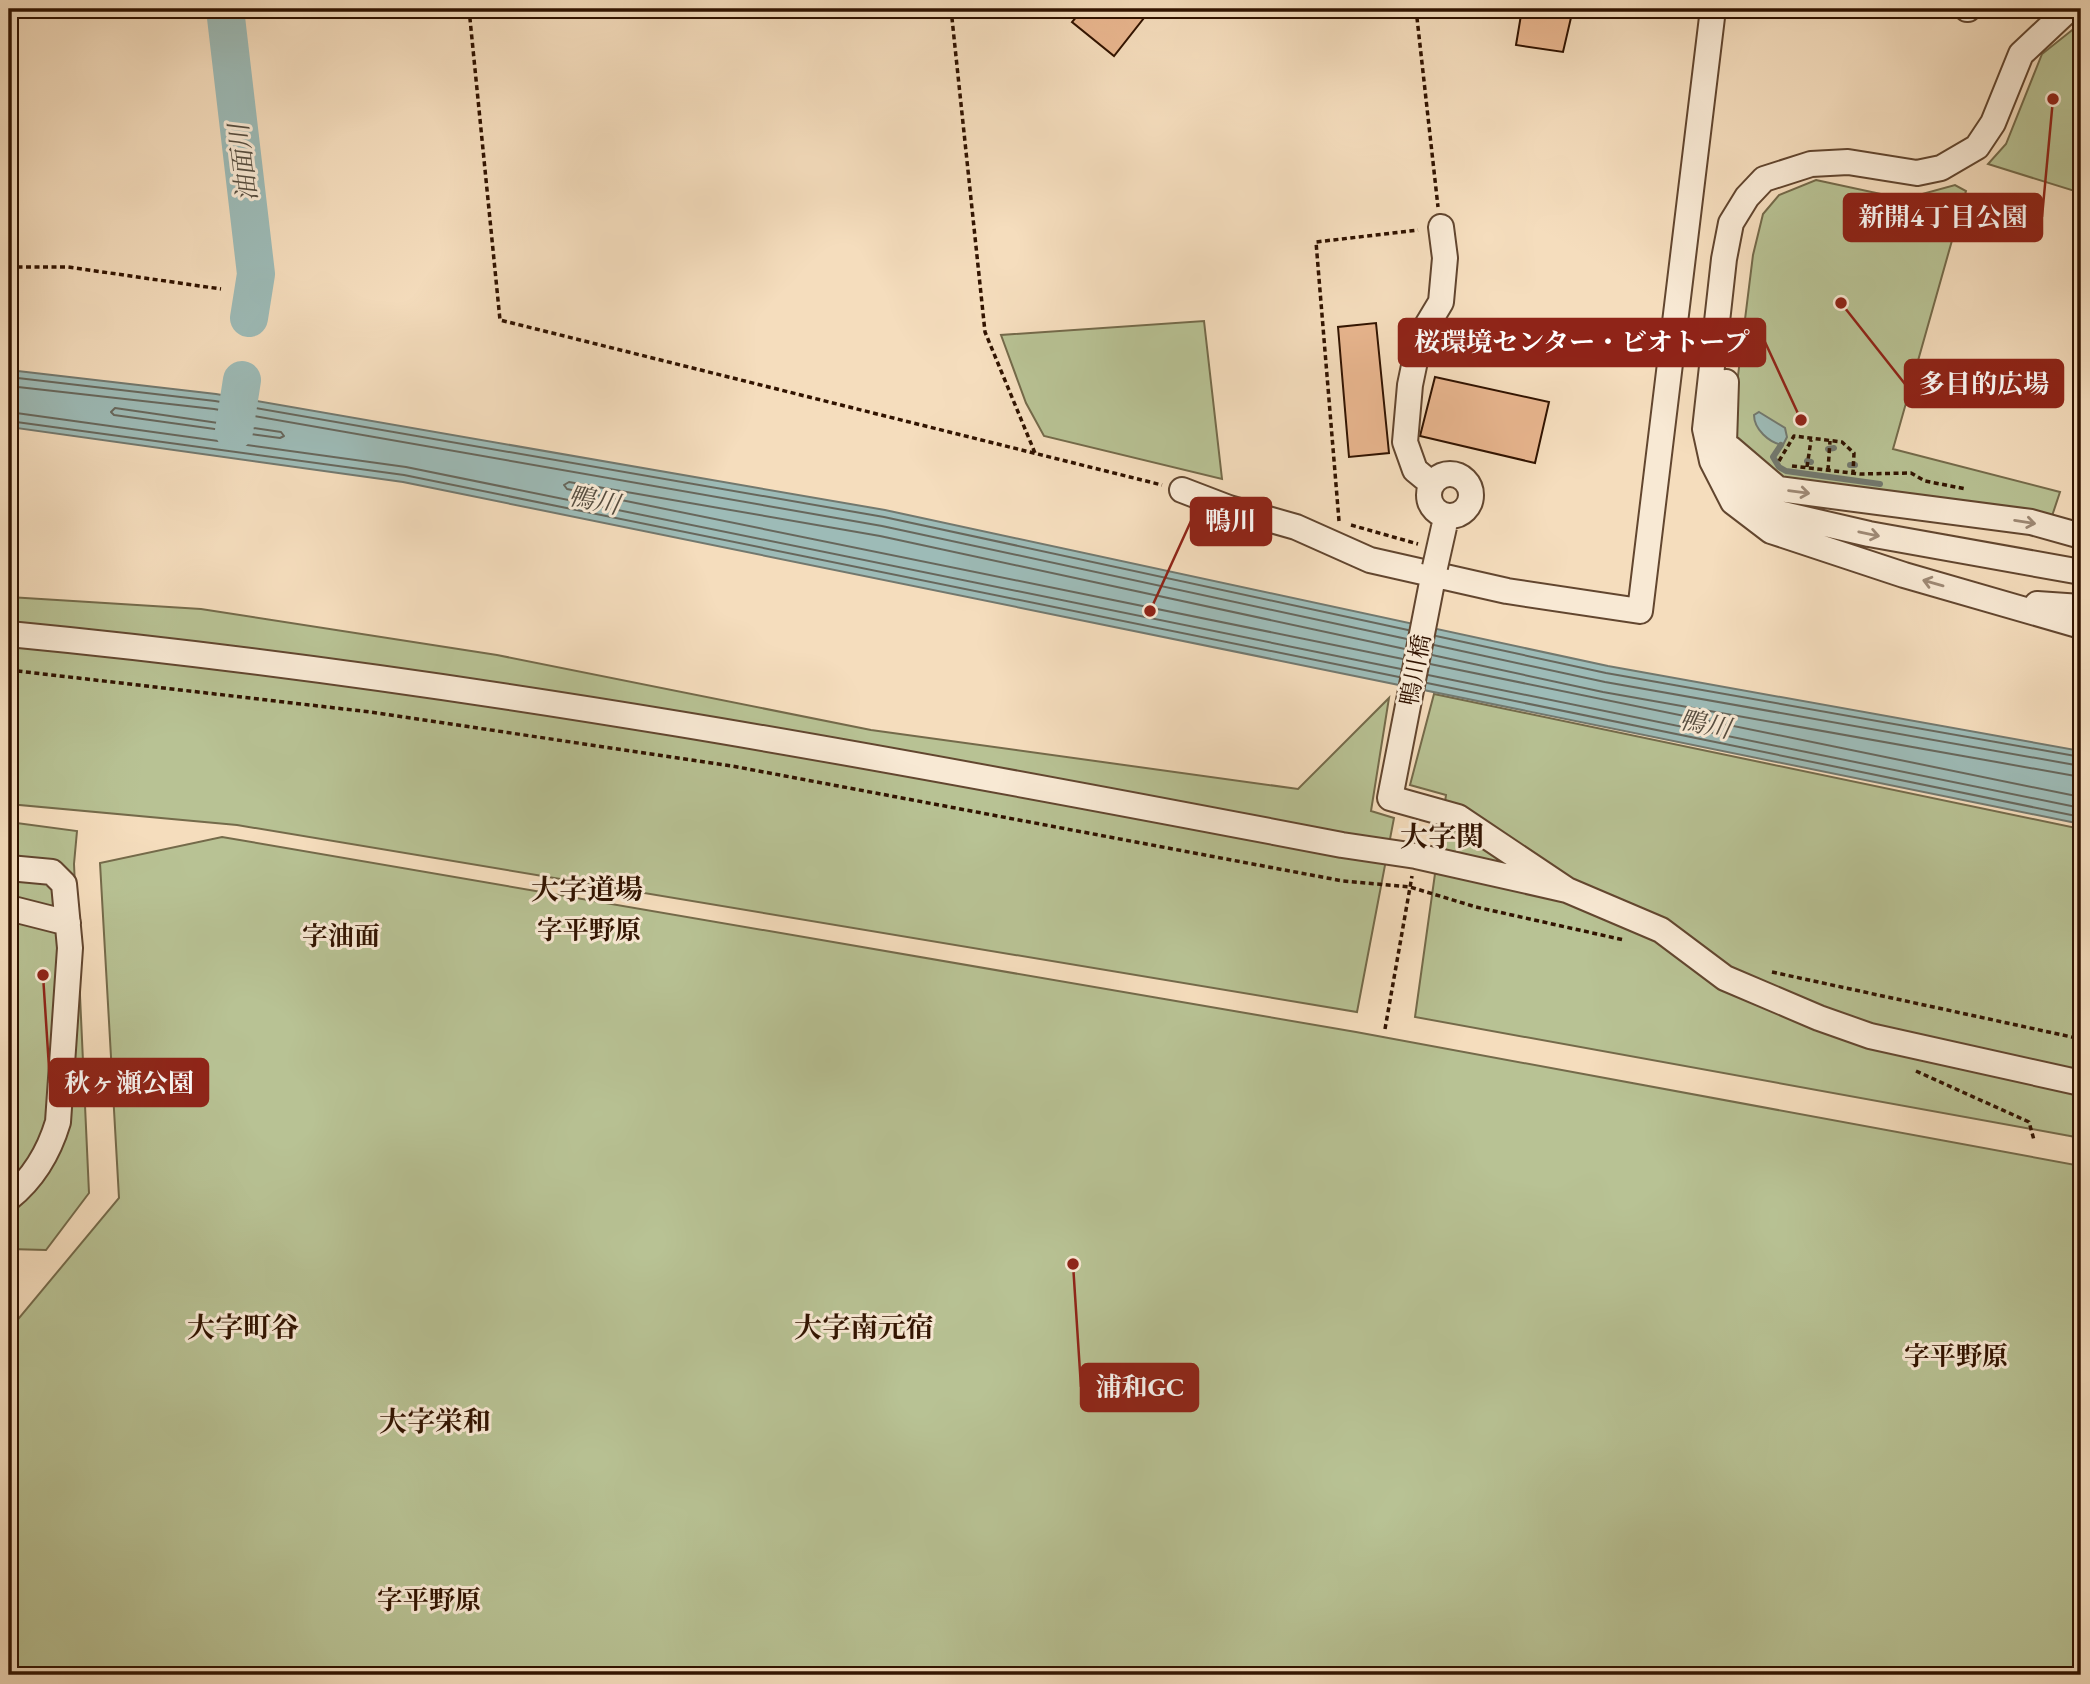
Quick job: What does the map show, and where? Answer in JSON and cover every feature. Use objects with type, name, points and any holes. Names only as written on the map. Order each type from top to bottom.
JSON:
[{"type":"street","points":[[1182,490],[1229,508],[1296,527],[1370,560],[1432,568],[1507,591],[1640,611],[1713,9]]},
{"type":"street","points":[[2068,9],[2021,54],[1993,123],[1977,147],[1941,168],[1917,173],[1847,162],[1811,164],[1764,179],[1747,197],[1731,223],[1705,429],[1712,461],[1733,502],[1770,531],[2081,626]]},
{"type":"street","points":[[2081,12],[2050,38],[2025,67],[1997,140],[1973,167],[1952,177],[1911,184],[1825,172],[1793,179],[1767,195],[1745,228],[1727,374],[1724,443],[1742,483],[1769,510],[1869,534],[2081,572]]},
{"type":"street","points":[[1432,484],[1415,470],[1405,442],[1410,386],[1420,337],[1441,302],[1445,258],[1441,227]]},
{"type":"street","points":[[1724,443],[1778,489],[2031,522],[2081,536]]},
{"type":"street","points":[[1448,474],[1462,477],[1470,488],[1471,503],[1467,509],[1445,522],[1431,504],[1432,484],[1448,474]]},
{"type":"street","name":"鴨川橋","points":[[1445,522],[1432,568],[1390,798],[1458,817],[1566,890]]},
{"type":"street","points":[[1998,602],[2081,607]]},
{"type":"street","points":[[9,634],[163,649],[553,703],[798,743],[1342,845],[1416,856],[1566,890],[1661,930],[1725,978],[1819,1018],[1870,1036],[2081,1083]]},
{"type":"street","points":[[9,867],[52,872],[64,884],[70,947],[58,1122],[50,1147],[35,1171],[9,1198]]},
{"type":"street","points":[[9,908],[68,923]]},
{"type":"path","points":[[469,9],[500,320],[1182,490]]},
{"type":"path","points":[[951,9],[985,332],[1035,453]]},
{"type":"path","points":[[1339,522],[1316,242],[1441,227],[1416,9]]},
{"type":"path","points":[[9,267],[68,267],[221,289]]},
{"type":"path","points":[[1853,473],[1854,453],[1850,447],[1831,446],[1794,436],[1779,462],[1808,463],[1816,469],[1862,474],[1911,473],[1925,481],[1978,491]]},
{"type":"path","points":[[1808,463],[1811,440]]},
{"type":"path","points":[[1827,470],[1831,446]]},
{"type":"path","points":[[1329,519],[1432,568]]},
{"type":"path","points":[[9,670],[214,691],[554,738],[825,782],[1343,881],[1410,887],[1476,907],[1630,942]]},
{"type":"path","points":[[1385,1029],[1416,856]]},
{"type":"path","points":[[1762,970],[2081,1039]]},
{"type":"path","points":[[1910,1068],[2029,1122],[2034,1140]]},
{"type":"green space","points":[[2081,23],[2081,193],[1988,164],[2006,144],[2042,54]]},
{"type":"green space","points":[[1816,180],[1904,199],[1955,185],[1966,191],[1893,449],[2060,492],[2052,516],[1776,478],[1737,446],[1733,416],[1753,255],[1763,214],[1779,195]]},
{"type":"green space","points":[[1204,321],[1222,479],[1044,436],[1026,403],[1001,335]]},
{"type":"green space","points":[[9,597],[201,609],[497,655],[871,730],[1298,789],[1389,698],[1371,811],[1394,818],[1357,1012],[237,825],[9,804]]},
{"type":"green space","points":[[1434,694],[2081,829],[2081,1138],[1415,1017],[1446,795],[1410,785]]},
{"type":"green space","points":[[9,822],[77,831],[74,864],[89,1193],[46,1250],[9,1249]]},
{"type":"green space","points":[[222,837],[1356,1032],[2081,1166],[2081,1675],[9,1675],[9,1330],[119,1198],[100,863]]},
{"type":"water","points":[[9,370],[216,394],[885,510],[1608,666],[2081,751],[2081,824],[403,482],[9,427]]},
{"type":"water","points":[[1759,412],[1785,428],[1787,437],[1783,445],[1763,435],[1759,430],[1754,415]]},
{"type":"building","points":[[1083,9],[1151,9],[1114,56],[1072,22]]},
{"type":"building","points":[[1522,9],[1573,9],[1563,52],[1516,45]]},
{"type":"building","points":[[1376,323],[1389,453],[1349,457],[1338,327]]},
{"type":"building","points":[[1435,377],[1549,402],[1535,463],[1420,436]]},
{"type":"waterway","name":"油面川","points":[[225,9],[256,274],[249,318]]},
{"type":"waterway","name":"油面川","points":[[234,431],[242,380]]},
{"type":"waterway","points":[[1781,445],[1773,457],[1779,467],[1786,471],[1880,484]]},
{"type":"waterway","points":[[1828,449],[1834,448]]},
{"type":"waterway","points":[[1807,461],[1811,462]]},
{"type":"waterway","points":[[1850,465],[1855,465]]},
{"type":"place","name":"新開4丁目公園","points":[[2053,99]]},
{"type":"place","name":"多目的広場","points":[[1841,303]]},
{"type":"place","name":"桜環境センター・ビオトープ","points":[[1801,420]]},
{"type":"place","name":"鴨川","points":[[1150,611]]},
{"type":"place","name":"秋ヶ瀬公園","points":[[43,975]]},
{"type":"place","name":"浦和GC","points":[[1073,1264]]},
{"type":"district","name":"大字関","points":[[1442,836]]},
{"type":"district","name":"大字道場","points":[[587,889]]},
{"type":"district","name":"字平野原","points":[[589,930]]},
{"type":"district","name":"字油面","points":[[341,936]]},
{"type":"district","name":"大字町谷","points":[[243,1327]]},
{"type":"district","name":"大字南元宿","points":[[864,1327]]},
{"type":"district","name":"字平野原","points":[[1956,1356]]},
{"type":"district","name":"大字栄和","points":[[435,1421]]},
{"type":"district","name":"字平野原","points":[[429,1600]]}]
